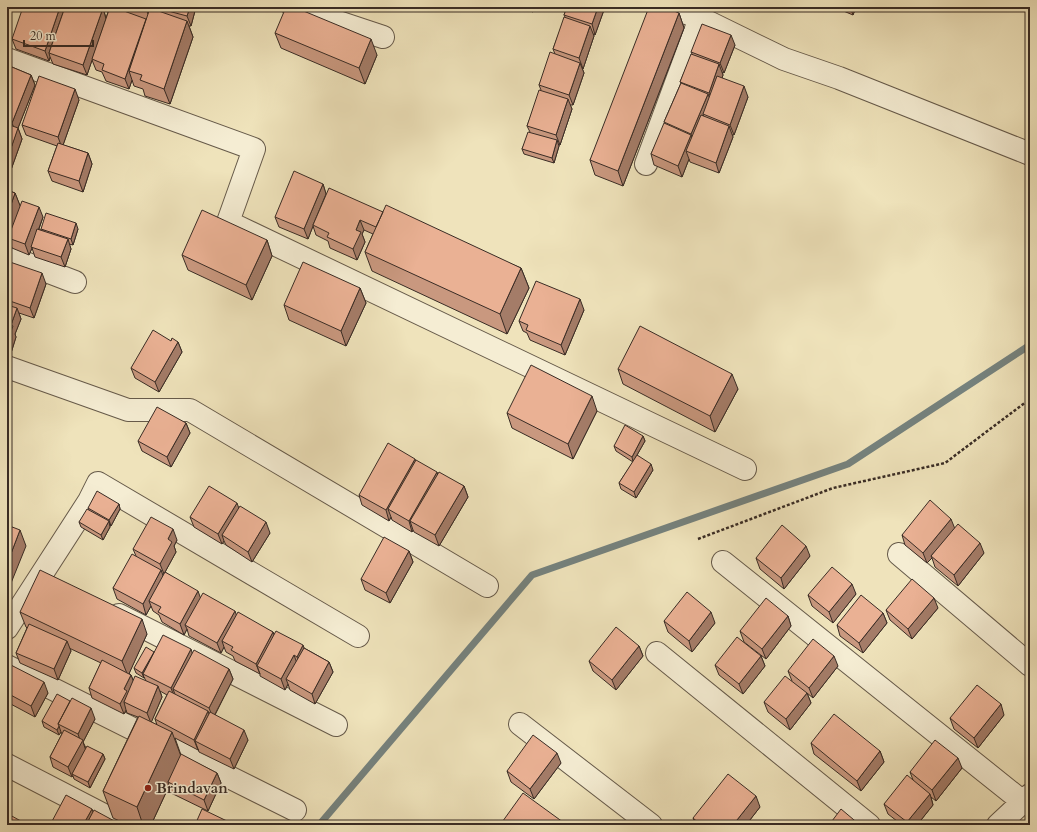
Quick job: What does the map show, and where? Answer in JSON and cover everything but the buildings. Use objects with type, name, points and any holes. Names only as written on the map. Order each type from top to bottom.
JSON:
[{"type":"street","points":[[293,7],[383,37]]},
{"type":"street","points":[[670,7],[700,18],[784,59],[839,78],[1030,154]]},
{"type":"street","points":[[646,164],[700,18]]},
{"type":"street","points":[[7,59],[254,149],[228,222],[745,469]]},
{"type":"street","points":[[7,256],[75,282]]},
{"type":"street","points":[[7,367],[128,410],[190,410],[487,586]]},
{"type":"street","points":[[7,628],[48,579],[98,483],[358,636]]},
{"type":"street","points":[[899,554],[1030,665]]},
{"type":"street","points":[[723,562],[1027,798],[998,825]]},
{"type":"street","points":[[104,607],[336,725]]},
{"type":"street","points":[[657,653],[869,825]]},
{"type":"street","points":[[7,666],[295,810]]},
{"type":"street","points":[[520,724],[651,825]]},
{"type":"street","points":[[7,765],[123,825]]},
{"type":"path","points":[[698,539],[833,488],[945,463],[1030,398]]},
{"type":"waterway","points":[[319,825],[532,575],[848,464],[1030,345]]},
{"type":"place","name":"Brindavan","points":[[148,788]]}]
